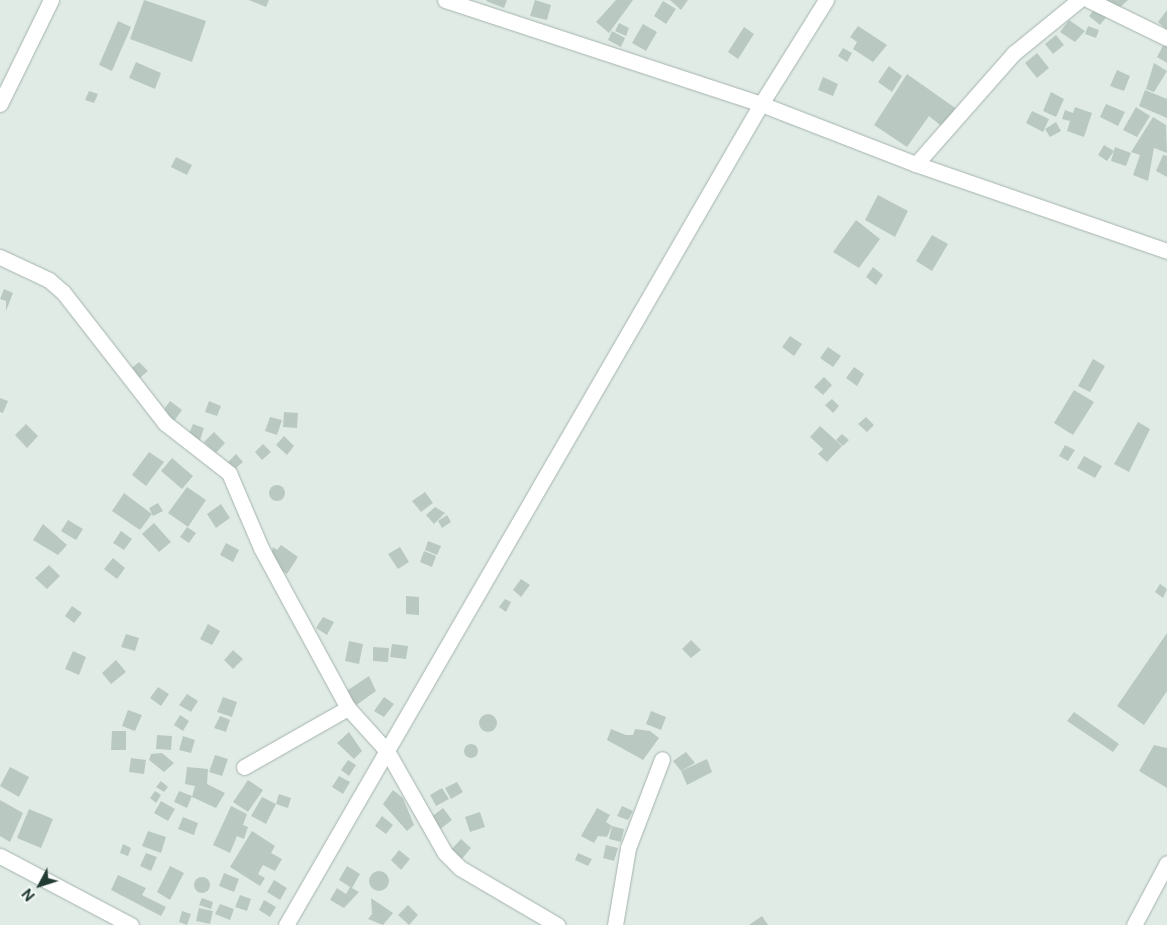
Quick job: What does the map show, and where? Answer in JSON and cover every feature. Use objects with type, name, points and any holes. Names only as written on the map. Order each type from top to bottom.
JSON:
[{"type":"street","points":[[0,104],[51,0]]},
{"type":"street","points":[[446,0],[760,104],[916,164],[1167,250]]},
{"type":"street","points":[[286,925],[760,104],[826,0]]},
{"type":"street","points":[[916,164],[1014,54],[1079,0]]},
{"type":"street","points":[[1089,0],[1167,38]]},
{"type":"street","points":[[0,258],[49,280],[63,292],[165,423],[229,473],[261,548],[348,708],[387,751],[450,858],[557,925]]},
{"type":"street","points":[[244,768],[348,708]]},
{"type":"street","points":[[615,925],[628,848],[662,759]]},
{"type":"street","points":[[0,856],[131,925]]},
{"type":"street","points":[[1134,925],[1167,863]]},
{"type":"building","points":[[144,0],[206,21],[192,62],[130,39]]},
{"type":"building","points":[[249,0],[269,0],[266,7]]},
{"type":"building","points":[[487,0],[507,0],[504,8],[486,1]]},
{"type":"building","points":[[535,0],[551,5],[547,20],[530,16]]},
{"type":"building","points":[[616,0],[633,0],[609,33],[596,22]]},
{"type":"building","points":[[670,0],[688,0],[681,10]]},
{"type":"building","points":[[1106,0],[1128,0],[1116,11]]},
{"type":"building","points":[[663,1],[676,9],[666,24],[654,16]]},
{"type":"building","points":[[1096,7],[1107,16],[1100,25],[1089,16]]},
{"type":"building","points":[[1167,10],[1167,30],[1158,22]]},
{"type":"building","points":[[1069,20],[1085,31],[1075,42],[1060,32]]},
{"type":"building","points":[[118,21],[131,27],[112,71],[99,65]]},
{"type":"building","points":[[619,23],[629,28],[626,36],[615,31]]},
{"type":"building","points":[[643,24],[657,32],[646,51],[632,43]]},
{"type":"building","points":[[858,26],[887,45],[873,62],[853,49],[857,42],[850,37]]},
{"type":"building","points":[[1088,26],[1099,30],[1096,38],[1085,34]]},
{"type":"building","points":[[744,27],[754,34],[738,59],[728,52]]},
{"type":"building","points":[[612,31],[625,38],[621,47],[608,40]]},
{"type":"building","points":[[1056,35],[1064,45],[1053,54],[1045,44]]},
{"type":"building","points":[[1165,42],[1167,43],[1167,63],[1157,57]]},
{"type":"building","points":[[843,48],[852,53],[847,62],[838,56]]},
{"type":"building","points":[[1037,53],[1049,68],[1037,78],[1025,63]]},
{"type":"building","points":[[136,62],[161,73],[155,89],[129,78]]},
{"type":"building","points":[[1154,63],[1167,71],[1154,92],[1146,89]]},
{"type":"building","points":[[889,66],[902,76],[892,92],[878,82]]},
{"type":"building","points":[[1117,70],[1130,76],[1124,91],[1110,86]]},
{"type":"building","points":[[907,74],[961,112],[946,130],[929,116],[907,147],[874,125]]},
{"type":"building","points":[[823,77],[838,84],[833,96],[818,90]]},
{"type":"building","points":[[1145,90],[1167,99],[1167,118],[1139,106]]},
{"type":"building","points":[[89,91],[98,94],[94,103],[85,100]]},
{"type":"building","points":[[1051,92],[1064,99],[1056,117],[1043,111]]},
{"type":"building","points":[[1106,104],[1125,112],[1118,126],[1100,117]]},
{"type":"building","points":[[1075,107],[1092,113],[1084,137],[1067,131],[1070,121],[1062,119],[1065,110],[1073,113]]},
{"type":"building","points":[[1136,107],[1150,116],[1137,137],[1123,130]]},
{"type":"building","points":[[1032,111],[1049,119],[1043,132],[1026,123]]},
{"type":"building","points":[[1153,117],[1166,125],[1167,153],[1154,148],[1148,181],[1133,175],[1140,155],[1131,152]]},
{"type":"building","points":[[1056,122],[1061,131],[1050,137],[1045,129]]},
{"type":"building","points":[[1104,145],[1114,151],[1107,161],[1098,155]]},
{"type":"building","points":[[1115,147],[1131,153],[1126,166],[1111,161]]},
{"type":"building","points":[[1163,155],[1167,156],[1167,177],[1156,171]]},
{"type":"building","points":[[176,157],[192,165],[187,175],[171,167]]},
{"type":"building","points":[[878,195],[908,211],[895,237],[865,220]]},
{"type":"building","points":[[856,220],[880,239],[859,268],[833,252]]},
{"type":"building","points":[[932,235],[948,244],[932,271],[916,261]]},
{"type":"building","points":[[873,267],[883,275],[876,285],[866,277]]},
{"type":"building","points":[[4,289],[13,293],[6,311],[6,301],[0,299]]},
{"type":"building","points":[[790,336],[802,344],[794,356],[782,347]]},
{"type":"building","points":[[828,347],[841,356],[833,367],[820,358]]},
{"type":"building","points":[[1093,359],[1105,366],[1090,392],[1078,386]]},
{"type":"building","points":[[139,362],[148,371],[135,382],[127,372]]},
{"type":"building","points":[[854,367],[864,374],[857,386],[846,378]]},
{"type":"building","points":[[824,377],[832,385],[823,395],[814,387]]},
{"type":"building","points":[[1074,390],[1094,402],[1073,435],[1054,423]]},
{"type":"building","points":[[0,398],[8,401],[3,413],[0,412]]},
{"type":"building","points":[[832,399],[839,406],[833,413],[825,405]]},
{"type":"building","points":[[170,401],[182,410],[172,424],[160,415]]},
{"type":"building","points":[[209,401],[221,406],[217,416],[205,412]]},
{"type":"building","points":[[284,412],[298,413],[297,428],[283,427]]},
{"type":"building","points":[[270,417],[282,420],[277,435],[265,431]]},
{"type":"building","points":[[866,417],[874,425],[867,432],[858,424]]},
{"type":"building","points":[[1138,422],[1150,429],[1129,472],[1114,464]]},
{"type":"building","points":[[26,424],[38,436],[27,448],[15,435]]},
{"type":"building","points":[[193,424],[204,428],[200,440],[188,436]]},
{"type":"building","points":[[820,426],[842,446],[827,462],[818,454],[823,449],[810,437]]},
{"type":"building","points":[[214,432],[225,443],[216,453],[204,442]]},
{"type":"building","points":[[842,434],[849,440],[843,446],[836,440]]},
{"type":"building","points":[[284,436],[294,446],[287,455],[276,445]]},
{"type":"building","points":[[263,444],[271,452],[262,460],[255,452]]},
{"type":"building","points":[[1065,445],[1075,450],[1068,461],[1059,456]]},
{"type":"building","points":[[149,452],[164,462],[146,486],[132,475]]},
{"type":"building","points":[[236,454],[243,462],[235,469],[228,462]]},
{"type":"building","points":[[1084,456],[1102,466],[1095,478],[1077,468]]},
{"type":"building","points":[[172,458],[193,476],[182,489],[161,471]]},
{"type":"building","points":[[277,485],[283,487],[285,493],[283,499],[277,501],[271,499],[269,493],[271,487]]},
{"type":"building","points":[[187,487],[206,500],[188,527],[168,513]]},
{"type":"building","points":[[425,492],[433,503],[421,512],[412,501]]},
{"type":"building","points":[[124,493],[152,514],[140,530],[112,511]]},
{"type":"building","points":[[158,503],[163,511],[153,516],[149,508]]},
{"type":"building","points":[[221,504],[230,518],[216,528],[207,514]]},
{"type":"building","points":[[435,507],[445,513],[434,524],[426,515]]},
{"type":"building","points":[[447,515],[451,522],[442,528],[438,521]]},
{"type":"building","points":[[68,520],[83,529],[76,540],[61,531]]},
{"type":"building","points":[[154,523],[171,542],[159,552],[142,534]]},
{"type":"building","points":[[43,524],[67,545],[58,555],[33,540]]},
{"type":"building","points":[[187,527],[196,533],[189,543],[180,537]]},
{"type":"building","points":[[121,531],[132,539],[124,550],[113,543]]},
{"type":"building","points":[[428,541],[441,546],[437,555],[425,550]]},
{"type":"building","points":[[226,543],[239,550],[233,562],[220,555]]},
{"type":"building","points":[[281,545],[298,557],[287,574],[269,562],[273,547],[277,550]]},
{"type":"building","points":[[400,547],[409,562],[398,569],[388,554]]},
{"type":"building","points":[[424,551],[436,556],[432,567],[420,562]]},
{"type":"building","points":[[113,558],[125,568],[117,579],[104,569]]},
{"type":"building","points":[[49,565],[60,576],[47,589],[35,578]]},
{"type":"building","points":[[521,579],[530,585],[521,597],[513,590]]},
{"type":"building","points":[[1160,584],[1167,589],[1163,598],[1155,592]]},
{"type":"building","points":[[406,596],[419,597],[419,615],[406,614]]},
{"type":"building","points":[[505,599],[511,602],[506,612],[499,607]]},
{"type":"building","points":[[72,606],[82,613],[74,623],[65,616]]},
{"type":"building","points":[[323,617],[334,622],[327,635],[316,628]]},
{"type":"building","points":[[208,624],[220,631],[212,645],[200,639]]},
{"type":"building","points":[[1167,633],[1167,691],[1144,725],[1117,706]]},
{"type":"building","points":[[126,634],[139,638],[135,651],[121,647]]},
{"type":"building","points":[[691,640],[701,650],[691,658],[682,649]]},
{"type":"building","points":[[349,641],[363,644],[359,664],[345,661]]},
{"type":"building","points":[[392,644],[408,646],[406,659],[390,657]]},
{"type":"building","points":[[373,647],[389,648],[388,662],[373,661]]},
{"type":"building","points":[[233,650],[243,659],[233,669],[224,660]]},
{"type":"building","points":[[73,651],[86,657],[79,675],[65,669]]},
{"type":"building","points":[[116,660],[126,672],[111,684],[102,673]]},
{"type":"building","points":[[369,676],[376,691],[355,706],[345,692]]},
{"type":"building","points":[[158,687],[169,694],[161,706],[150,698]]},
{"type":"building","points":[[187,694],[198,701],[191,712],[179,705]]},
{"type":"building","points":[[223,697],[237,702],[232,717],[217,712]]},
{"type":"building","points":[[384,697],[394,704],[384,717],[374,711]]},
{"type":"building","points":[[128,710],[142,715],[135,731],[122,726]]},
{"type":"building","points":[[651,711],[666,717],[661,730],[646,724]]},
{"type":"building","points":[[1074,712],[1119,744],[1113,752],[1067,721]]},
{"type":"building","points":[[488,714],[494,717],[497,723],[494,729],[488,732],[482,729],[479,723],[482,717]]},
{"type":"building","points":[[180,715],[189,721],[183,731],[174,725]]},
{"type":"building","points":[[220,716],[230,720],[226,732],[214,728]]},
{"type":"building","points":[[611,729],[626,735],[633,735],[635,729],[650,731],[659,738],[643,760],[607,740]]},
{"type":"building","points":[[112,731],[126,731],[126,750],[111,750]]},
{"type":"building","points":[[349,732],[362,751],[354,759],[337,743]]},
{"type":"building","points":[[157,735],[172,736],[171,750],[156,749]]},
{"type":"building","points":[[183,736],[195,740],[191,753],[179,750]]},
{"type":"building","points":[[468,744],[474,744],[478,751],[474,758],[468,758],[464,754],[464,748]]},
{"type":"building","points":[[1154,745],[1167,748],[1167,788],[1139,771]]},
{"type":"building","points":[[686,752],[695,763],[681,771],[673,761]]},
{"type":"building","points":[[162,753],[174,763],[164,772],[149,760],[151,754]]},
{"type":"building","points":[[215,755],[228,759],[222,776],[209,772]]},
{"type":"building","points":[[131,758],[146,760],[144,774],[129,772]]},
{"type":"building","points":[[707,759],[712,772],[687,785],[681,771]]},
{"type":"building","points":[[348,760],[356,765],[349,776],[341,770]]},
{"type":"building","points":[[10,767],[29,777],[19,797],[0,786]]},
{"type":"building","points":[[187,767],[208,769],[207,784],[225,793],[216,808],[192,797],[195,786],[185,784]]},
{"type":"building","points":[[339,776],[350,782],[343,794],[332,787]]},
{"type":"building","points":[[248,780],[263,790],[248,812],[233,802]]},
{"type":"building","points":[[161,781],[168,787],[164,792],[156,787]]},
{"type":"building","points":[[457,782],[463,792],[451,799],[445,788]]},
{"type":"building","points":[[442,788],[449,799],[436,806],[430,795]]},
{"type":"building","points":[[393,790],[403,798],[414,825],[407,831],[383,804]]},
{"type":"building","points":[[155,791],[161,795],[156,803],[150,798]]},
{"type":"building","points":[[179,791],[192,796],[187,808],[174,802]]},
{"type":"building","points":[[279,794],[291,798],[288,808],[276,804]]},
{"type":"building","points":[[262,797],[276,804],[266,824],[251,816]]},
{"type":"building","points":[[0,800],[23,813],[10,842],[0,836]]},
{"type":"building","points":[[161,801],[175,809],[168,821],[154,813]]},
{"type":"building","points":[[231,806],[247,814],[243,825],[248,827],[244,839],[237,836],[230,853],[213,845]]},
{"type":"building","points":[[622,806],[633,811],[628,820],[617,816]]},
{"type":"building","points":[[443,808],[452,820],[439,830],[430,818]]},
{"type":"building","points":[[597,808],[610,815],[606,822],[612,826],[607,837],[598,836],[594,843],[581,836]]},
{"type":"building","points":[[29,809],[53,819],[41,848],[17,838]]},
{"type":"building","points":[[480,812],[485,827],[470,832],[465,817]]},
{"type":"building","points":[[382,816],[393,825],[386,834],[375,826]]},
{"type":"building","points":[[183,817],[198,823],[194,835],[178,829]]},
{"type":"building","points":[[612,826],[624,829],[621,842],[609,839]]},
{"type":"building","points":[[148,831],[166,837],[161,853],[142,846]]},
{"type":"building","points":[[252,831],[275,846],[271,853],[282,859],[275,871],[263,865],[258,874],[265,878],[260,886],[230,867]]},
{"type":"building","points":[[461,839],[471,848],[461,860],[450,851]]},
{"type":"building","points":[[123,844],[131,848],[128,856],[120,853]]},
{"type":"building","points":[[606,845],[618,848],[614,861],[603,858]]},
{"type":"building","points":[[399,850],[410,859],[401,870],[391,860]]},
{"type":"building","points":[[146,853],[157,857],[151,871],[140,866]]},
{"type":"building","points":[[578,853],[592,859],[588,866],[575,860]]},
{"type":"building","points":[[170,866],[184,873],[170,900],[157,892]]},
{"type":"building","points":[[347,866],[360,874],[352,888],[359,892],[344,908],[330,900],[337,888],[346,894],[350,887],[339,880]]},
{"type":"building","points":[[379,871],[386,874],[389,881],[386,888],[379,891],[372,888],[369,881],[372,874]]},
{"type":"building","points":[[224,873],[239,879],[234,892],[219,886]]},
{"type":"building","points":[[118,875],[146,888],[142,895],[166,907],[161,916],[111,890]]},
{"type":"building","points":[[199,877],[205,877],[210,882],[208,891],[199,893],[194,888],[194,882]]},
{"type":"building","points":[[274,880],[287,888],[280,900],[267,892]]},
{"type":"building","points":[[240,895],[251,899],[247,911],[235,907]]},
{"type":"building","points":[[202,898],[213,902],[211,909],[199,905]]},
{"type":"building","points":[[371,898],[393,913],[383,925],[368,919],[372,914]]},
{"type":"building","points":[[264,900],[276,907],[270,917],[259,910]]},
{"type":"building","points":[[220,904],[234,909],[230,920],[215,914]]},
{"type":"building","points":[[408,905],[418,915],[409,925],[398,915]]},
{"type":"building","points":[[199,908],[213,911],[210,924],[196,921]]},
{"type":"building","points":[[182,911],[191,914],[187,925],[179,922]]},
{"type":"building","points":[[762,916],[768,925],[749,925]]}]
